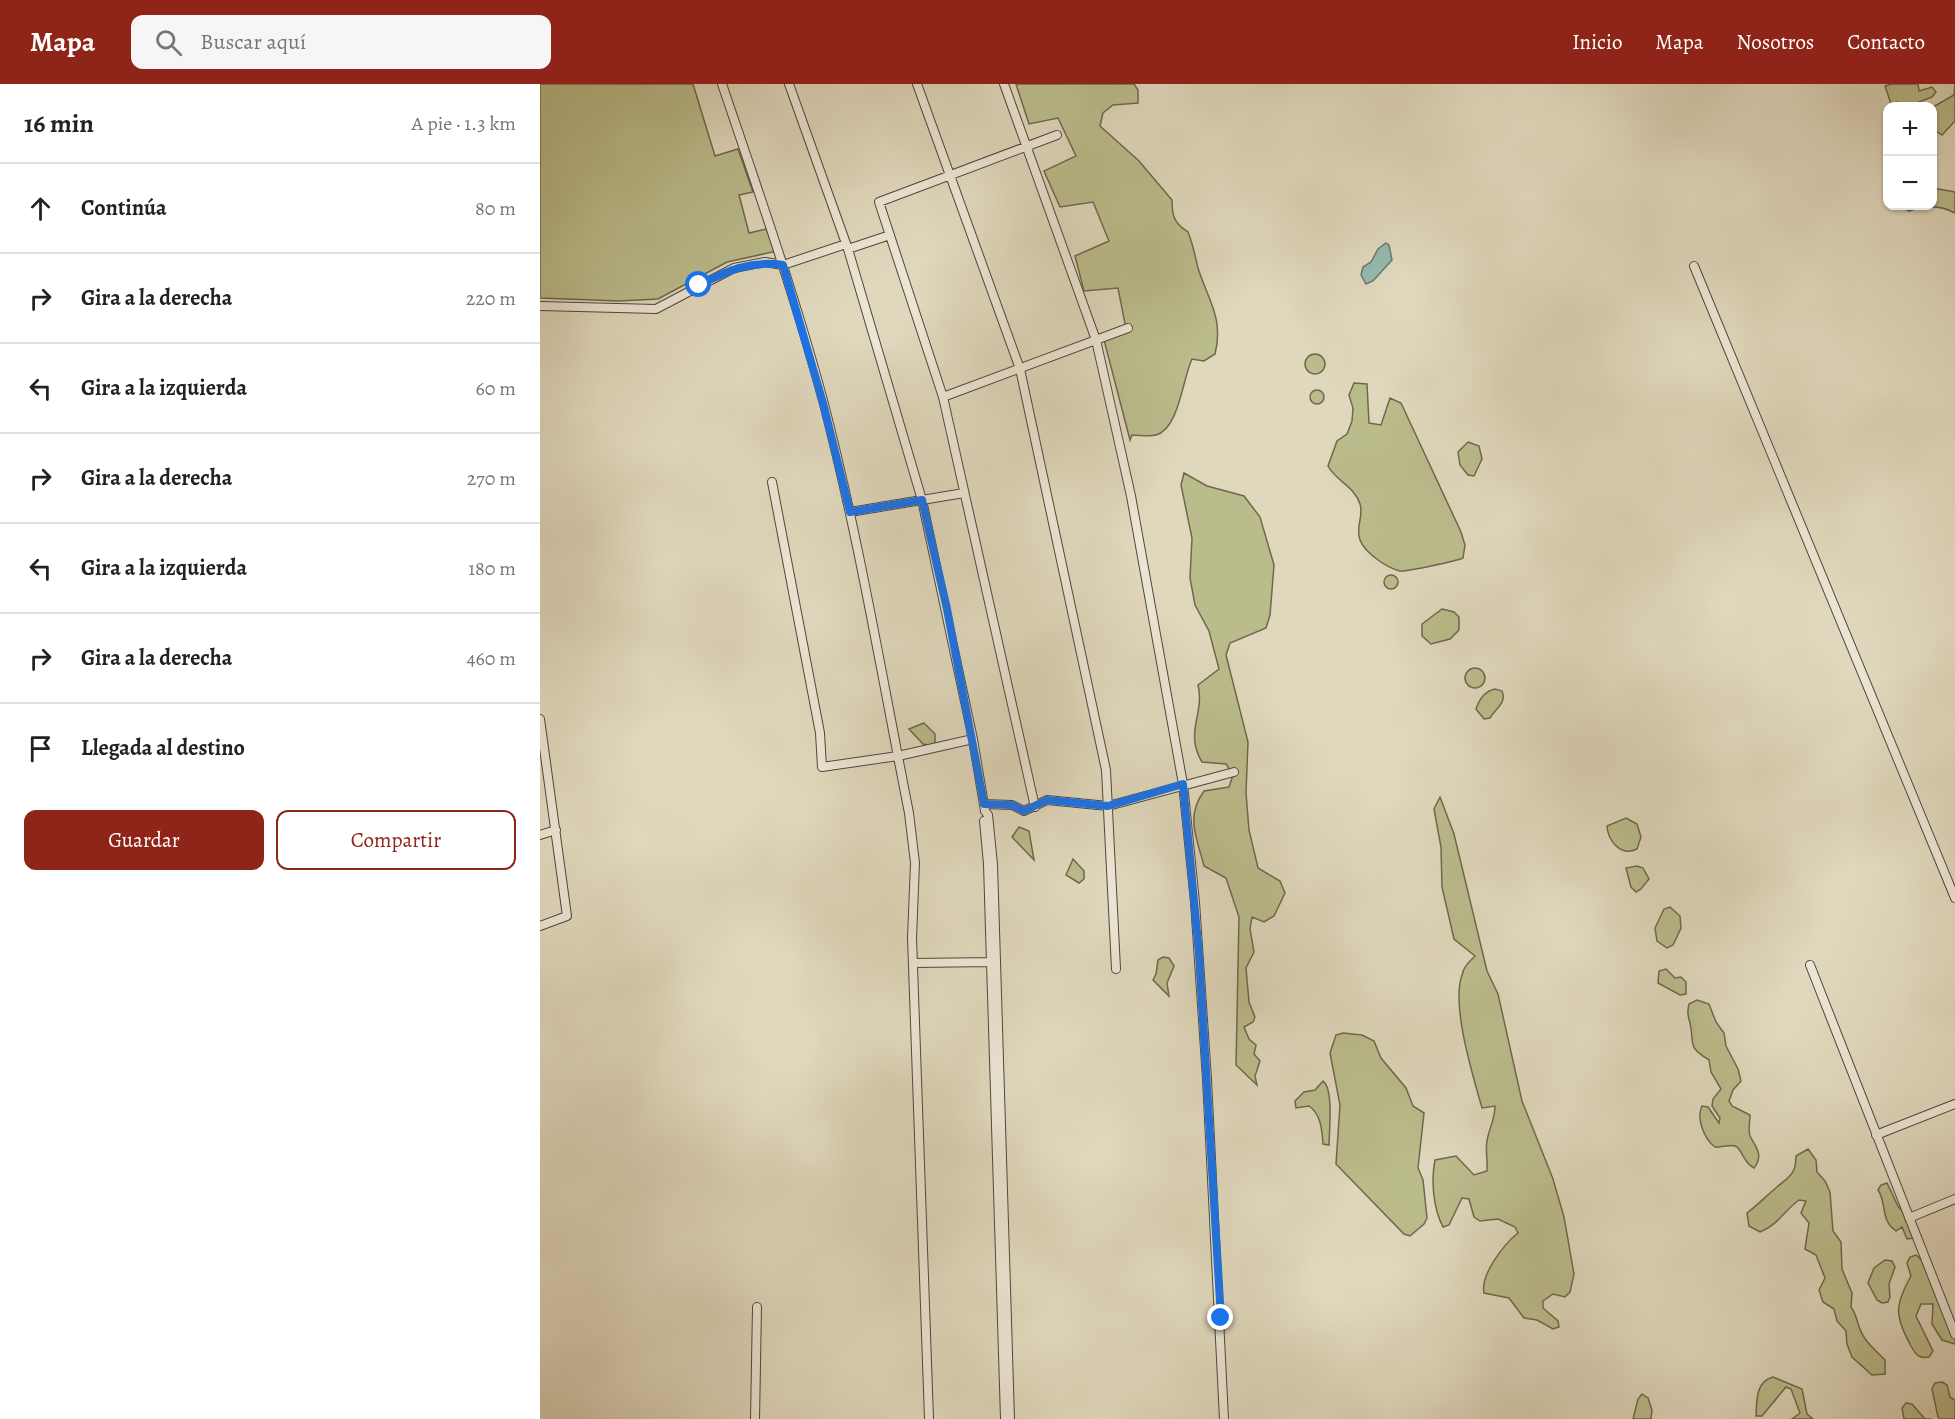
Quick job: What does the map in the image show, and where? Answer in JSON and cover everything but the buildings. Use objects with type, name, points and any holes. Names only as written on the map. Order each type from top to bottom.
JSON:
[{"type":"street","points":[[722,84],[783,265],[823,403],[850,512],[909,813],[915,863],[913,963],[929,1419]]},
{"type":"street","points":[[789,84],[847,246],[922,500],[973,739],[984,807],[988,815],[993,864],[1005,1419]]},
{"type":"street","points":[[917,84],[1020,369],[1106,770],[1116,969]]},
{"type":"street","points":[[1004,84],[1096,340],[1131,496],[1183,784],[1195,902],[1207,1079],[1224,1419]]},
{"type":"street","points":[[1035,807],[942,397],[879,202],[1057,135]]},
{"type":"street","points":[[540,306],[656,309],[734,268],[765,262],[783,265],[890,235]]},
{"type":"street","points":[[1694,266],[1955,898]]},
{"type":"street","points":[[942,397],[1128,328]]},
{"type":"street","points":[[772,482],[820,733],[822,767],[898,756],[973,739]]},
{"type":"street","points":[[850,512],[964,493]]},
{"type":"street","points":[[540,719],[567,916],[540,926]]},
{"type":"street","points":[[984,807],[1012,805],[1024,811],[1047,800],[1108,806],[1234,772]]},
{"type":"street","points":[[540,835],[556,830]]},
{"type":"street","points":[[913,963],[994,962]]},
{"type":"street","points":[[994,962],[1010,1419]]},
{"type":"street","points":[[1810,965],[1955,1334]]},
{"type":"street","points":[[1876,1135],[1955,1104]]},
{"type":"street","points":[[1909,1218],[1955,1199]]},
{"type":"street","points":[[755,1419],[757,1307]]},
{"type":"green space","points":[[540,84],[693,84],[715,156],[738,149],[753,192],[739,195],[749,233],[766,229],[777,251],[727,262],[658,299],[619,301],[540,298]]},
{"type":"green space","points":[[1016,84],[1134,84],[1138,90],[1138,103],[1113,105],[1103,113],[1100,126],[1139,161],[1172,200],[1175,219],[1190,236],[1198,268],[1214,309],[1218,330],[1215,354],[1204,361],[1192,359],[1175,413],[1164,431],[1156,435],[1132,435],[1130,440],[1104,340],[1126,329],[1118,288],[1084,291],[1075,256],[1109,241],[1093,202],[1060,207],[1044,171],[1076,156],[1058,118],[1029,124]]},
{"type":"green space","points":[[1918,84],[1919,91],[1932,87],[1936,92],[1932,97],[1919,102],[1890,102],[1885,86]]},
{"type":"green space","points":[[1955,84],[1955,121],[1942,135],[1937,132],[1937,105],[1954,95]]},
{"type":"green space","points":[[1937,189],[1955,192],[1955,213],[1937,207]]},
{"type":"green space","points":[[1315,354],[1322,357],[1325,364],[1322,371],[1315,374],[1308,371],[1305,364],[1308,357]]},
{"type":"green space","points":[[1354,383],[1367,384],[1369,423],[1381,425],[1390,398],[1401,403],[1461,532],[1465,545],[1463,558],[1400,571],[1377,559],[1363,545],[1358,531],[1361,509],[1358,498],[1328,466],[1337,441],[1347,434],[1352,421],[1353,408],[1349,395]]},
{"type":"green space","points":[[1314,390],[1320,390],[1324,397],[1320,404],[1314,404],[1310,400],[1310,394]]},
{"type":"green space","points":[[1468,442],[1479,446],[1482,459],[1474,476],[1468,475],[1460,465],[1458,452]]},
{"type":"green space","points":[[1184,473],[1207,486],[1244,496],[1260,517],[1274,565],[1270,615],[1266,628],[1230,643],[1226,655],[1248,742],[1246,793],[1249,830],[1258,868],[1280,881],[1285,893],[1274,916],[1264,922],[1252,917],[1250,929],[1254,952],[1246,968],[1249,1002],[1255,1017],[1253,1022],[1244,1027],[1249,1039],[1256,1045],[1254,1054],[1260,1061],[1255,1076],[1257,1085],[1236,1065],[1239,917],[1226,878],[1204,866],[1194,828],[1195,810],[1204,791],[1229,787],[1233,775],[1226,764],[1202,762],[1195,741],[1199,705],[1198,685],[1219,669],[1209,631],[1195,605],[1190,578],[1192,538],[1181,485]]},
{"type":"green space","points":[[1388,575],[1394,575],[1398,582],[1394,589],[1388,589],[1384,585],[1384,579]]},
{"type":"green space","points":[[1442,609],[1454,612],[1459,617],[1459,630],[1450,639],[1431,644],[1422,636],[1422,624]]},
{"type":"green space","points":[[1471,668],[1479,668],[1485,674],[1485,682],[1479,688],[1471,688],[1465,682],[1465,674]]},
{"type":"green space","points":[[1495,689],[1502,691],[1502,702],[1490,718],[1484,719],[1476,709],[1483,696]]},
{"type":"green space","points":[[924,723],[935,734],[935,746],[923,744],[909,729]]},
{"type":"green space","points":[[1440,797],[1454,834],[1487,971],[1498,994],[1522,1101],[1553,1179],[1564,1217],[1574,1274],[1570,1292],[1565,1297],[1553,1294],[1543,1301],[1543,1308],[1558,1321],[1559,1327],[1553,1329],[1537,1320],[1524,1318],[1509,1298],[1484,1293],[1489,1269],[1506,1244],[1518,1233],[1515,1227],[1498,1219],[1480,1221],[1474,1217],[1469,1199],[1462,1198],[1449,1225],[1443,1227],[1435,1203],[1433,1176],[1435,1160],[1456,1156],[1474,1175],[1487,1171],[1486,1144],[1495,1106],[1482,1108],[1464,1041],[1459,988],[1465,967],[1475,956],[1454,939],[1442,887],[1441,847],[1434,809]]},
{"type":"green space","points":[[1626,818],[1637,824],[1641,837],[1637,849],[1631,851],[1616,846],[1607,826]]},
{"type":"green space","points":[[1019,827],[1029,831],[1034,860],[1012,837]]},
{"type":"green space","points":[[1073,859],[1084,871],[1084,879],[1079,883],[1066,875]]},
{"type":"green space","points":[[1637,866],[1643,868],[1649,879],[1636,892],[1631,887],[1626,868]]},
{"type":"green space","points":[[1670,907],[1680,916],[1681,928],[1673,945],[1667,948],[1657,941],[1655,928],[1664,909]]},
{"type":"green space","points":[[1163,957],[1169,958],[1174,966],[1167,983],[1169,996],[1153,980],[1158,960]]},
{"type":"green space","points":[[1666,969],[1675,978],[1681,977],[1686,982],[1686,994],[1680,995],[1658,983],[1659,971]]},
{"type":"green space","points":[[1697,1000],[1709,1004],[1716,1022],[1724,1033],[1726,1046],[1738,1069],[1741,1081],[1733,1090],[1729,1101],[1732,1106],[1750,1115],[1749,1134],[1759,1155],[1754,1168],[1747,1163],[1737,1147],[1730,1145],[1715,1147],[1707,1139],[1702,1128],[1700,1111],[1702,1106],[1708,1107],[1719,1123],[1720,1118],[1712,1106],[1713,1099],[1721,1089],[1711,1072],[1709,1060],[1694,1048],[1688,1009],[1689,1004]]},
{"type":"green space","points":[[1343,1033],[1362,1035],[1374,1041],[1381,1058],[1406,1088],[1413,1106],[1424,1113],[1418,1168],[1423,1180],[1427,1218],[1424,1224],[1410,1236],[1404,1234],[1336,1164],[1340,1105],[1330,1053],[1336,1035]]},
{"type":"green space","points":[[1323,1081],[1329,1092],[1330,1101],[1329,1145],[1323,1144],[1321,1128],[1313,1109],[1309,1106],[1296,1108],[1295,1101],[1304,1092],[1315,1090]]},
{"type":"green space","points":[[1808,1149],[1816,1160],[1817,1172],[1825,1181],[1830,1192],[1833,1231],[1841,1242],[1842,1269],[1852,1293],[1851,1307],[1864,1338],[1885,1360],[1885,1374],[1872,1375],[1852,1357],[1847,1344],[1846,1331],[1837,1321],[1834,1309],[1823,1302],[1819,1290],[1825,1278],[1816,1255],[1805,1249],[1809,1223],[1801,1213],[1806,1201],[1799,1200],[1772,1226],[1760,1232],[1749,1226],[1747,1213],[1789,1177],[1795,1167],[1796,1156]]},
{"type":"green space","points":[[1887,1183],[1898,1206],[1910,1220],[1914,1238],[1907,1239],[1902,1227],[1896,1231],[1888,1222],[1878,1190],[1881,1185]]},
{"type":"green space","points":[[1916,1255],[1926,1266],[1939,1304],[1955,1329],[1955,1344],[1942,1340],[1932,1324],[1933,1304],[1921,1304],[1916,1316],[1933,1351],[1929,1357],[1918,1356],[1899,1319],[1899,1304],[1911,1276],[1907,1263],[1910,1257]]},
{"type":"green space","points":[[1885,1260],[1892,1261],[1895,1267],[1889,1284],[1890,1297],[1888,1302],[1882,1303],[1877,1300],[1868,1283],[1874,1268]]},
{"type":"green space","points":[[1773,1377],[1802,1389],[1807,1414],[1813,1419],[1792,1419],[1800,1413],[1791,1389],[1786,1387],[1762,1416],[1756,1416],[1760,1388],[1767,1379]]},
{"type":"green space","points":[[1942,1382],[1947,1385],[1950,1397],[1955,1400],[1955,1419],[1938,1417],[1932,1389],[1935,1383]]},
{"type":"green space","points":[[1642,1394],[1648,1398],[1652,1410],[1651,1419],[1633,1419],[1638,1399]]},
{"type":"green space","points":[[1906,1403],[1912,1404],[1925,1419],[1904,1419],[1902,1408]]},
{"type":"water","points":[[1386,243],[1389,245],[1392,260],[1373,281],[1366,284],[1361,275],[1363,267],[1371,262],[1378,249]]},
{"type":"route","points":[[699,285],[734,268],[765,262],[783,265],[823,403],[850,512],[922,500],[947,609],[984,804],[1012,805],[1024,811],[1047,800],[1108,806],[1183,784],[1199,954],[1221,1318]]}]
